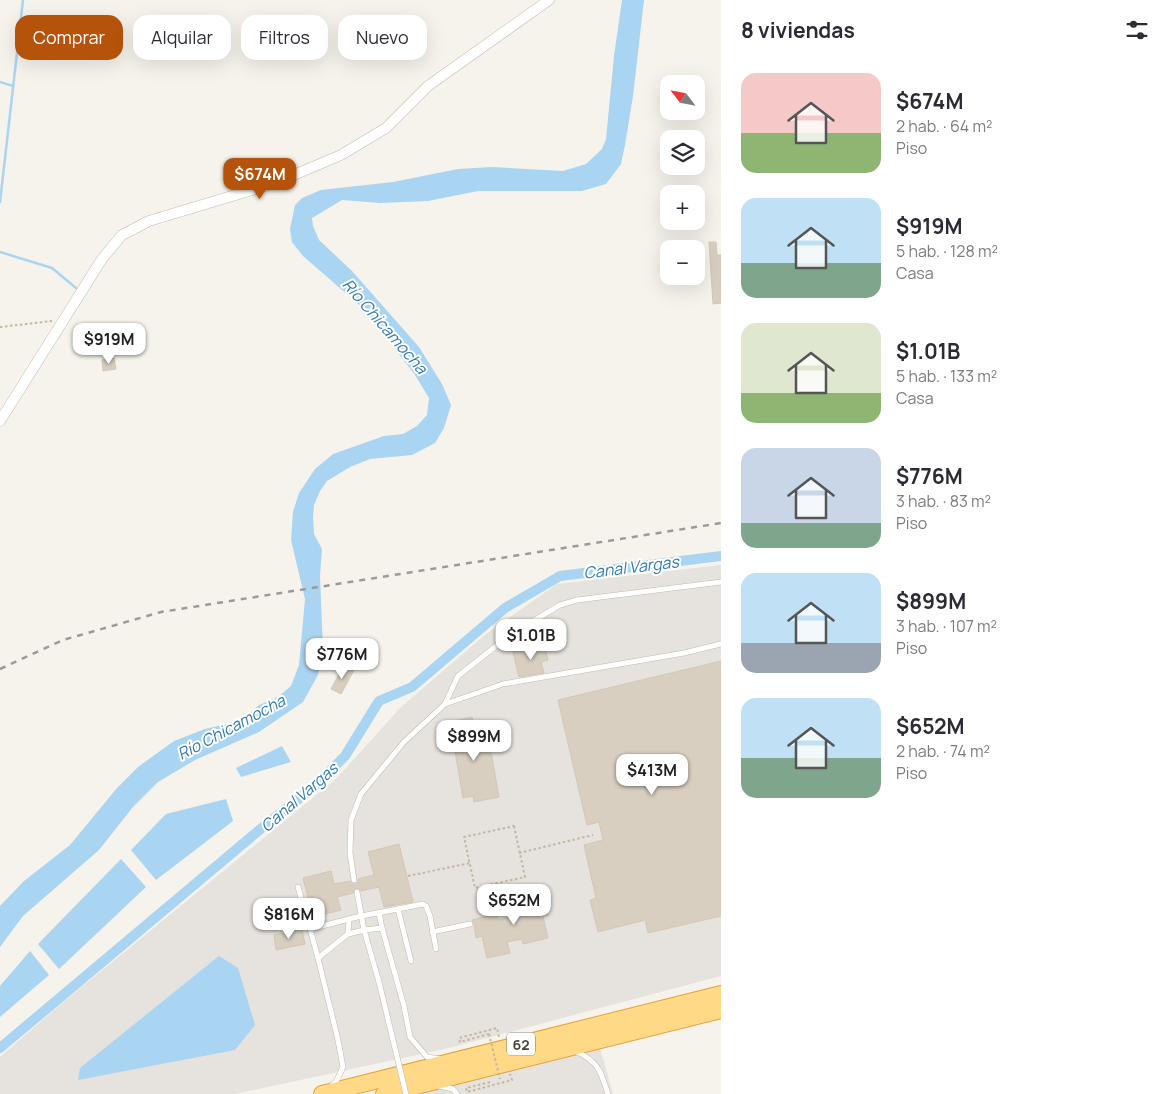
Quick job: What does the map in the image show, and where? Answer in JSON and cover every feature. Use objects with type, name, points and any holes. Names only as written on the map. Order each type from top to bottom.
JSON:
[{"type":"highway","name":"62","points":[[384,1094],[505,1056],[721,994]]},
{"type":"highway","name":"62","points":[[320,1094],[455,1061],[566,1048],[721,1010]]},
{"type":"street","points":[[0,421],[102,259],[122,234],[149,222],[275,182],[341,155],[386,128],[428,86],[549,0]]},
{"type":"lane","points":[[354,880],[350,853],[351,820],[361,794],[404,742],[445,704],[458,676],[510,636],[560,606],[577,600],[721,582]]},
{"type":"lane","points":[[445,704],[503,684],[684,653],[721,644]]},
{"type":"lane","points":[[298,887],[318,958],[343,1067],[336,1082],[320,1094]]},
{"type":"lane","points":[[357,892],[364,930],[379,982],[406,1094]]},
{"type":"lane","points":[[310,929],[379,912],[423,904],[426,906],[430,916],[436,949]]},
{"type":"lane","points":[[398,910],[411,961]]},
{"type":"lane","points":[[379,912],[404,1006],[410,1038],[427,1057],[455,1061]]},
{"type":"lane","points":[[348,934],[349,919]]},
{"type":"lane","points":[[432,932],[470,924]]},
{"type":"lane","points":[[318,958],[348,934],[382,928]]},
{"type":"lane","points":[[566,1048],[584,1055],[596,1065],[601,1072],[608,1094]]},
{"type":"lane","points":[[426,1082],[453,1089],[457,1094]]},
{"type":"path","points":[[0,327],[64,319]]},
{"type":"path","points":[[514,826],[525,878],[475,888],[470,863],[464,837],[514,826]]},
{"type":"path","points":[[519,853],[593,835]]},
{"type":"path","points":[[408,876],[470,863]]},
{"type":"path","points":[[492,1081],[466,1088],[467,1092],[512,1080],[497,1028],[459,1038],[460,1042],[489,1034],[500,1079]]},
{"type":"shaded area","points":[[721,565],[721,976],[449,1048],[235,1094],[0,1094],[0,1057],[62,1003],[337,778],[401,707],[486,634],[557,584]]},
{"type":"shaded area","points":[[600,1048],[613,1094],[409,1094]]},
{"type":"water","name":"Río Chicamocha","points":[[622,0],[644,0],[633,96],[625,145],[621,164],[606,184],[582,191],[478,191],[428,201],[380,203],[342,200],[312,218],[319,240],[352,271],[419,347],[442,384],[451,405],[444,428],[435,443],[412,455],[370,459],[350,467],[327,481],[320,491],[314,505],[313,517],[314,534],[322,549],[320,576],[323,651],[318,675],[303,702],[259,732],[195,760],[158,782],[133,807],[99,850],[23,916],[0,947],[0,906],[24,881],[70,845],[117,788],[138,767],[174,741],[205,729],[243,720],[259,705],[278,697],[291,686],[299,665],[305,599],[291,540],[293,512],[299,493],[315,469],[333,454],[384,436],[403,434],[417,426],[427,415],[429,398],[415,375],[364,309],[303,256],[292,242],[290,229],[295,205],[302,198],[321,190],[393,182],[458,169],[492,167],[563,171],[586,164],[602,149],[606,139],[614,56]]},
{"type":"water","points":[[282,746],[291,762],[241,777],[236,768]]},
{"type":"water","points":[[226,799],[233,821],[156,880],[131,850],[166,814]]},
{"type":"water","points":[[121,859],[146,887],[59,969],[38,944]]},
{"type":"water","points":[[30,951],[49,975],[0,1017],[0,986]]},
{"type":"water","points":[[219,956],[238,968],[255,1025],[235,1050],[78,1080],[80,1068]]},
{"type":"building","points":[[709,242],[716,242],[717,255],[721,255],[721,303],[713,304]]},
{"type":"building","points":[[114,358],[116,369],[103,371],[102,360]]},
{"type":"building","points":[[544,644],[548,660],[541,662],[544,673],[519,677],[513,652]]},
{"type":"building","points":[[721,661],[721,916],[648,933],[645,920],[598,932],[590,900],[596,898],[584,845],[603,840],[599,822],[587,825],[558,700]]},
{"type":"building","points":[[344,665],[354,670],[341,694],[331,689]]},
{"type":"building","points":[[472,717],[477,743],[489,741],[499,797],[474,802],[473,796],[463,798],[450,722]]},
{"type":"building","points":[[399,844],[413,902],[384,907],[379,887],[361,891],[357,888],[354,889],[353,893],[337,897],[341,910],[313,917],[303,878],[331,871],[334,884],[350,881],[352,884],[355,884],[358,882],[358,879],[374,875],[368,852]]},
{"type":"building","points":[[543,892],[548,915],[543,916],[548,938],[523,944],[522,939],[507,942],[510,953],[487,958],[482,936],[476,938],[472,920],[497,914],[498,920],[515,916],[512,899]]},
{"type":"building","points":[[302,929],[305,944],[276,950],[274,935]]},
{"type":"waterway","points":[[0,202],[23,0]]},
{"type":"waterway","points":[[0,82],[13,86]]},
{"type":"waterway","points":[[0,252],[52,268],[76,288]]},
{"type":"waterway","name":"Canal Vargas","points":[[0,1048],[263,827],[315,786],[345,756],[379,701],[412,687],[505,608],[560,576],[721,556]]},
{"type":"railway","points":[[0,669],[63,640],[161,612],[721,523]]}]
